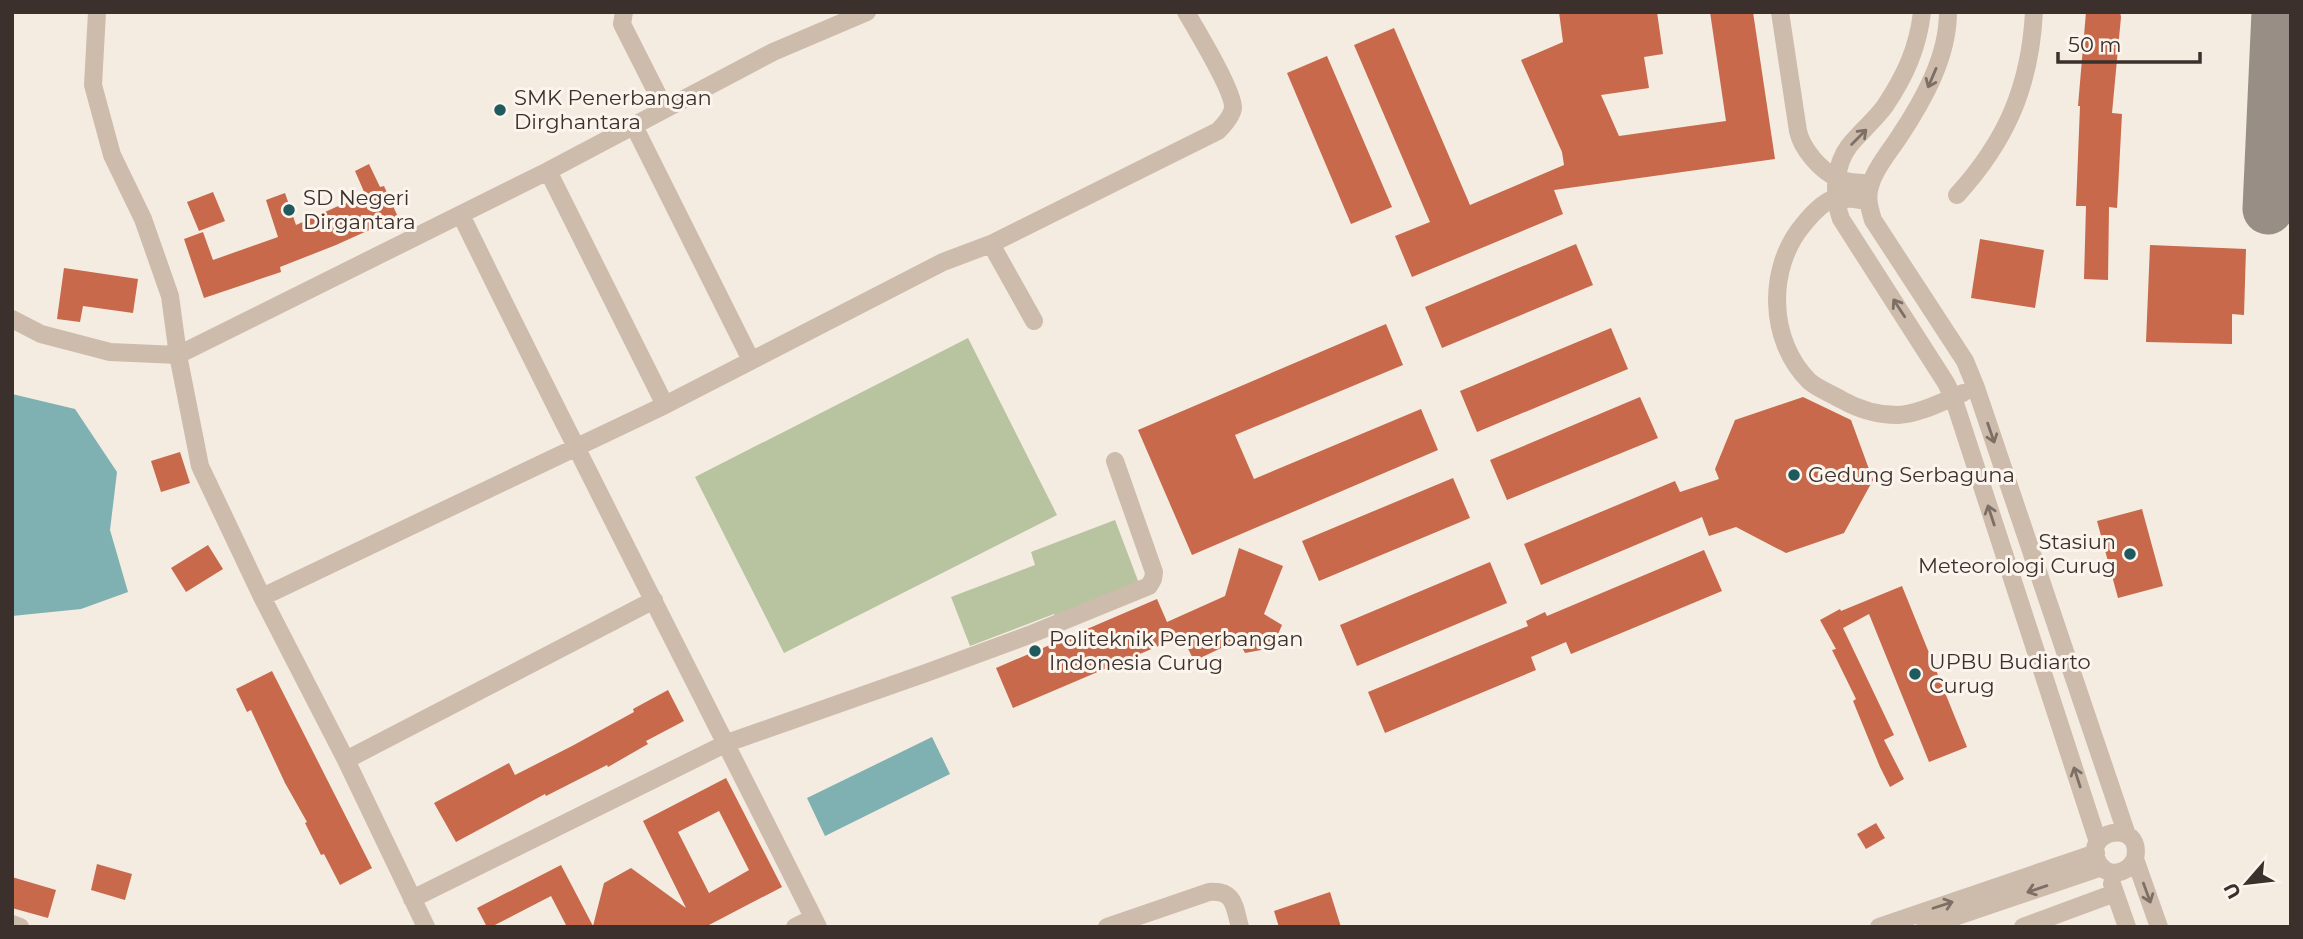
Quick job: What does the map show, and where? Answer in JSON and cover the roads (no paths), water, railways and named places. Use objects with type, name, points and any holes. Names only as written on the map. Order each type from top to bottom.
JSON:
[{"type":"street","points":[[97,12],[93,85],[112,155],[143,219],[170,296],[178,355],[201,466],[262,597],[346,760],[426,927]]},
{"type":"street","points":[[624,12],[622,24],[665,109]]},
{"type":"street","points":[[12,318],[41,334],[110,352],[178,355],[548,171],[773,52],[867,12]]},
{"type":"street","points":[[262,597],[665,405],[943,262],[990,244],[1218,131],[1226,123],[1233,108],[1229,93],[1186,12]]},
{"type":"street","points":[[1780,12],[1800,139],[1810,156],[1837,179],[1869,193]]},
{"type":"street","points":[[1922,12],[1920,33],[1911,62],[1884,107],[1849,146],[1842,158],[1835,198],[1841,219],[1953,397],[2101,859],[2127,927]]},
{"type":"street","points":[[1948,12],[1942,49],[1932,79],[1911,119],[1874,176],[1869,193],[1873,220],[1965,361],[1976,388],[2127,835],[2135,846],[2135,859],[2159,927]]},
{"type":"street","points":[[1957,195],[1979,171],[2010,121],[2027,71],[2034,12]]},
{"type":"street","points":[[634,126],[751,360]]},
{"type":"street","points":[[548,171],[665,405]]},
{"type":"street","points":[[1869,193],[1835,198],[1812,214],[1798,230],[1778,273],[1776,299],[1782,334],[1791,353],[1811,383],[1857,408],[1889,414],[1908,414],[1976,388]]},
{"type":"street","points":[[461,215],[574,447],[816,922],[795,927]]},
{"type":"street","points":[[990,244],[1034,321]]},
{"type":"street","points":[[412,899],[727,743],[939,668],[1149,586],[1154,572],[1115,461]]},
{"type":"street","points":[[346,760],[654,600]]},
{"type":"street","points":[[2101,859],[2108,834],[2114,832],[2127,835]]},
{"type":"street","points":[[2101,859],[2121,872],[2132,865],[2135,859]]},
{"type":"street","points":[[1879,927],[2101,859]]},
{"type":"street","points":[[1925,927],[2101,859]]},
{"type":"street","points":[[1107,927],[1209,892],[1222,891],[1233,904],[1240,927]]},
{"type":"street","points":[[2033,925],[2115,893]]},
{"type":"street","points":[[12,925],[20,927]]},
{"type":"water","points":[[12,394],[75,409],[117,472],[110,530],[128,592],[81,609],[12,616]]},
{"type":"water","points":[[932,737],[950,774],[825,836],[807,798]]},
{"type":"place","name":"SMK Penerbangan Dirghantara","points":[[500,110]]},
{"type":"place","name":"SD Negeri Dirgantara","points":[[289,210]]},
{"type":"place","name":"Gedung Serbaguna","points":[[1794,475]]},
{"type":"place","name":"Stasiun Meteorologi Curug","points":[[2130,554]]},
{"type":"place","name":"Politeknik Penerbangan Indonesia Curug","points":[[1035,651]]},
{"type":"place","name":"UPBU Budiarto Curug","points":[[1915,674]]}]
